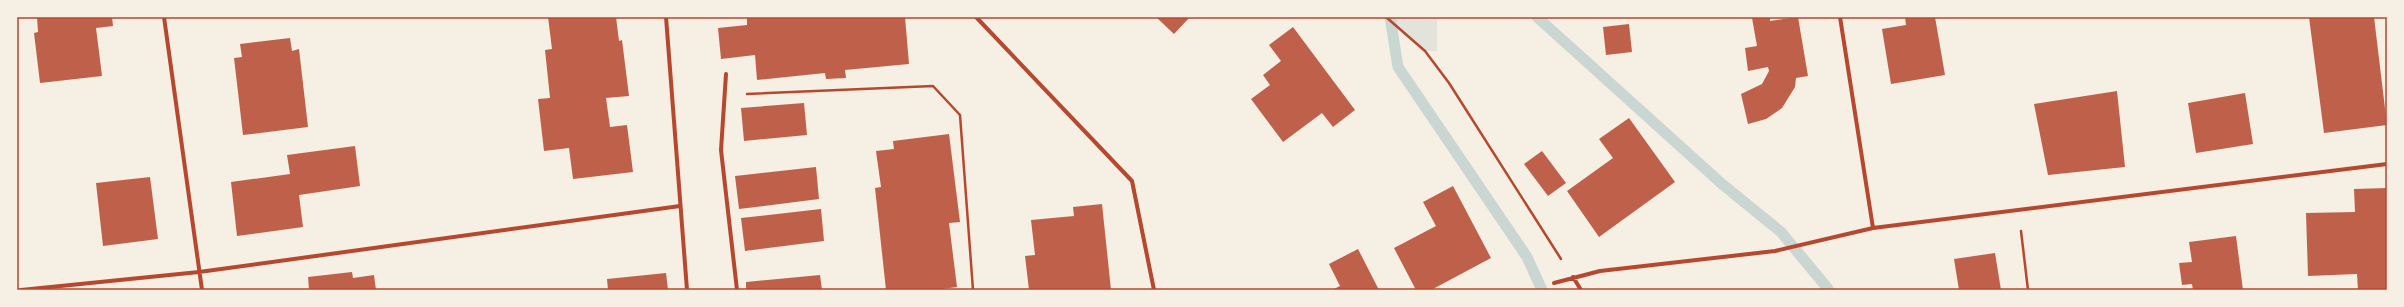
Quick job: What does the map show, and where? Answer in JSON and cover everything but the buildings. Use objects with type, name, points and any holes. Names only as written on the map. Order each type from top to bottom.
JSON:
[{"type":"street","points":[[164,17],[202,290]]},
{"type":"street","points":[[666,17],[687,290]]},
{"type":"street","points":[[976,17],[1132,181],[1154,290]]},
{"type":"street","points":[[1840,17],[1873,228]]},
{"type":"street","points":[[726,74],[721,150],[737,290]]},
{"type":"street","points":[[1554,283],[1572,277],[1600,271],[1775,251],[1873,228],[2387,164]]},
{"type":"street","points":[[21,290],[199,272],[680,206]]},
{"type":"street","points":[[1572,277],[1581,290]]},
{"type":"path","points":[[1386,17],[1425,51],[1449,83],[1572,277]]},
{"type":"path","points":[[724,95],[901,89],[932,86],[960,115],[973,290]]},
{"type":"path","points":[[2018,211],[2028,290]]},
{"type":"shaded area","points":[[1386,17],[1437,17],[1437,51],[1425,51]]},
{"type":"waterway","points":[[1390,17],[1398,67],[1527,257],[1542,290]]},
{"type":"waterway","points":[[1537,17],[1722,184],[1781,232],[1829,290]]}]
